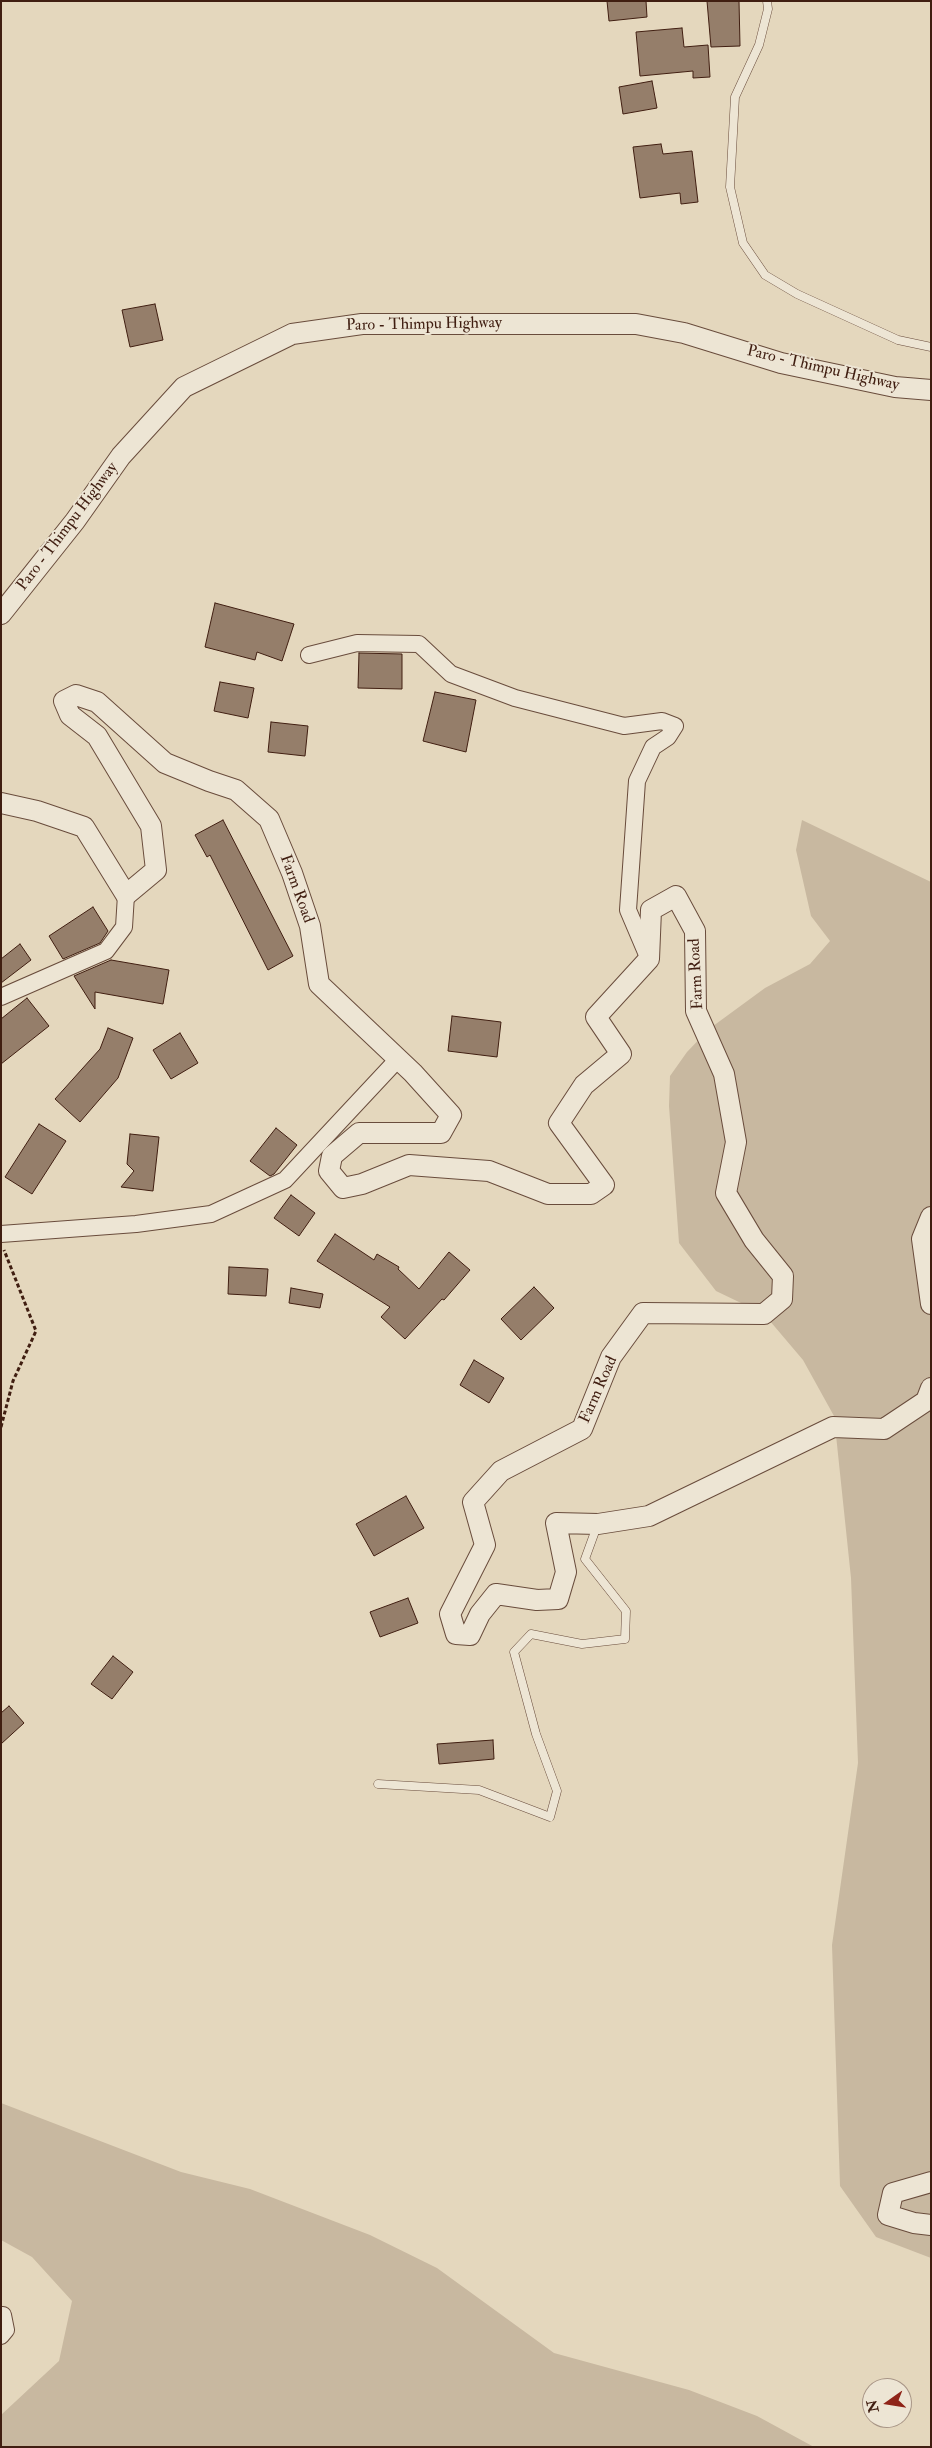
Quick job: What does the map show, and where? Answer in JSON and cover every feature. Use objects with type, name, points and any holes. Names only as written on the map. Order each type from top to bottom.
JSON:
[{"type":"street","name":"Paro - Thimpu Highway","points":[[1,614],[75,521],[121,456],[184,387],[292,334],[362,324],[636,324],[684,333],[781,363],[895,387],[931,390]]},
{"type":"street","points":[[309,656],[357,643],[419,644],[452,674],[515,698],[624,726],[662,720],[676,726],[668,737],[653,747],[637,780],[628,910],[649,959]]},
{"type":"street","name":"Farm Road","points":[[126,894],[156,870],[151,826],[97,736],[70,715],[64,701],[76,695],[97,702],[166,763],[208,781],[236,790],[269,819],[292,874],[310,926],[319,984],[398,1060],[451,1115],[441,1132],[359,1133],[332,1156],[329,1171],[343,1188],[362,1184],[410,1165],[488,1171],[548,1194],[591,1194],[604,1185],[586,1157],[559,1123],[584,1085],[621,1054],[596,1017],[649,959],[652,910],[676,896],[695,931],[696,1011],[724,1074],[736,1142],[726,1193],[754,1240],[783,1276],[782,1299],[764,1314],[643,1313],[611,1357],[582,1429],[501,1471],[473,1502],[485,1545],[450,1614],[456,1634],[470,1635],[480,1614],[496,1594],[537,1600],[558,1599],[566,1572],[556,1523],[598,1524],[649,1516],[833,1427],[884,1429],[926,1401],[931,1388]]},
{"type":"street","points":[[1,803],[37,811],[84,827],[126,894],[124,928],[106,952],[1,997]]},
{"type":"street","points":[[1,1234],[136,1224],[211,1214],[285,1180],[398,1060]]},
{"type":"street","points":[[931,1217],[922,1239],[931,1304]]},
{"type":"street","points":[[931,2182],[893,2193],[888,2214],[914,2223],[931,2225]]},
{"type":"street","points":[[1,2315],[3,2315],[6,2330],[1,2336]]},
{"type":"lane","points":[[767,1],[768,9],[759,45],[735,97],[730,187],[743,243],[765,275],[797,294],[898,340],[931,347]]},
{"type":"lane","points":[[378,1784],[479,1790],[550,1817],[557,1791],[536,1734],[514,1652],[531,1634],[582,1644],[625,1639],[626,1611],[585,1559],[598,1524]]},
{"type":"path","points":[[1,1242],[36,1331],[14,1381],[1,1427]]},
{"type":"shaded area","points":[[802,820],[931,882],[931,2258],[876,2237],[840,2186],[832,1945],[858,1763],[851,1578],[834,1416],[803,1360],[764,1314],[716,1291],[679,1243],[669,1106],[670,1076],[687,1052],[709,1029],[765,988],[810,964],[830,941],[811,916],[796,850]]},
{"type":"shaded area","points":[[1,2103],[181,2172],[250,2189],[370,2235],[437,2268],[554,2353],[689,2390],[757,2416],[814,2447],[1,2447],[1,2415],[59,2361],[72,2301],[32,2257],[1,2240]]},
{"type":"building","points":[[607,1],[646,1],[647,17],[609,21]]},
{"type":"building","points":[[707,1],[739,1],[740,46],[711,47]]},
{"type":"building","points":[[682,28],[684,47],[708,45],[710,77],[693,78],[693,71],[640,76],[636,32]]},
{"type":"building","points":[[652,81],[657,108],[623,114],[619,87]]},
{"type":"building","points":[[661,144],[663,154],[692,151],[698,202],[681,204],[680,193],[640,198],[633,147]]},
{"type":"building","points":[[155,304],[163,340],[130,347],[122,310]]},
{"type":"building","points":[[215,603],[294,624],[282,661],[257,652],[255,660],[205,647]]},
{"type":"building","points":[[359,653],[402,654],[402,689],[358,688]]},
{"type":"building","points":[[220,682],[254,688],[248,718],[214,711]]},
{"type":"building","points":[[435,692],[476,700],[466,752],[423,741]]},
{"type":"building","points":[[271,722],[308,726],[305,756],[268,752]]},
{"type":"building","points":[[223,820],[293,956],[268,970],[210,855],[207,857],[195,835]]},
{"type":"building","points":[[93,907],[108,931],[100,943],[63,959],[49,936]]},
{"type":"building","points":[[20,944],[31,960],[1,983],[1,959]]},
{"type":"building","points":[[111,960],[169,970],[163,1004],[95,992],[95,1009],[74,976]]},
{"type":"building","points":[[27,998],[49,1026],[1,1064],[1,1019]]},
{"type":"building","points":[[452,1016],[501,1022],[497,1057],[448,1051]]},
{"type":"building","points":[[108,1028],[133,1038],[118,1078],[80,1122],[55,1099],[100,1049]]},
{"type":"building","points":[[180,1033],[198,1063],[171,1079],[153,1050]]},
{"type":"building","points":[[39,1124],[66,1141],[32,1194],[5,1177]]},
{"type":"building","points":[[276,1128],[297,1145],[274,1174],[270,1176],[250,1161]]},
{"type":"building","points":[[130,1134],[159,1137],[153,1191],[121,1187],[134,1171],[127,1164]]},
{"type":"building","points":[[291,1195],[315,1213],[299,1236],[274,1218]]},
{"type":"building","points":[[335,1234],[374,1260],[377,1254],[399,1267],[398,1269],[419,1289],[449,1252],[470,1270],[444,1300],[442,1299],[405,1339],[381,1317],[390,1307],[317,1261]]},
{"type":"building","points":[[229,1267],[268,1269],[266,1296],[228,1294]]},
{"type":"building","points":[[534,1287],[554,1308],[521,1340],[501,1319]]},
{"type":"building","points":[[291,1288],[323,1294],[320,1308],[289,1303]]},
{"type":"building","points":[[474,1360],[504,1378],[489,1403],[460,1385]]},
{"type":"building","points":[[406,1496],[424,1528],[374,1556],[356,1524]]},
{"type":"building","points":[[408,1598],[418,1623],[380,1637],[370,1612]]},
{"type":"building","points":[[113,1656],[133,1672],[112,1699],[91,1684]]},
{"type":"building","points":[[9,1706],[24,1723],[1,1744],[1,1713]]},
{"type":"building","points":[[493,1740],[494,1759],[439,1764],[437,1744]]}]
